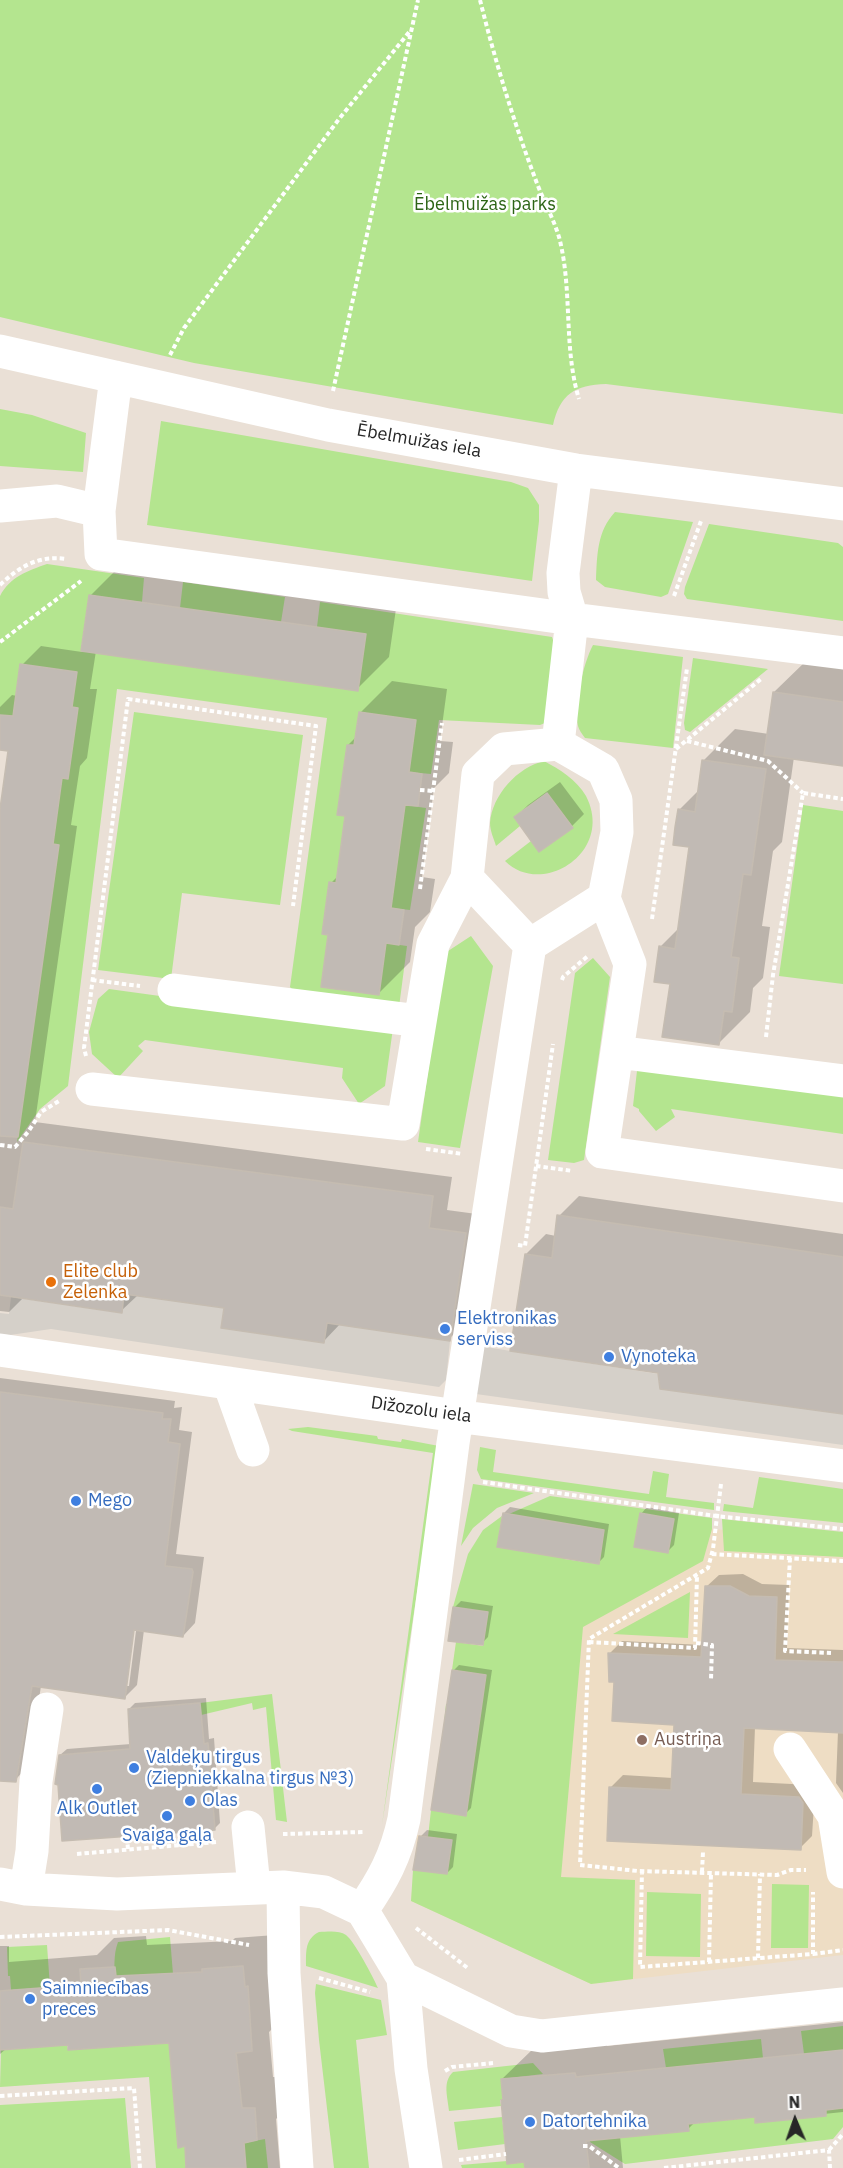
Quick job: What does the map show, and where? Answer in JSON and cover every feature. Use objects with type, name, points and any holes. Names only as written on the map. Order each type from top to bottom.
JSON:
[{"type":"street","name":"Ēbelmuižas iela","points":[[0,351],[328,425],[576,470],[843,504]]},
{"type":"street","points":[[116,377],[99,511],[101,554],[572,619],[843,653]]},
{"type":"street","points":[[558,744],[572,619],[564,592],[563,573],[576,470]]},
{"type":"street","points":[[0,506],[57,501],[99,511]]},
{"type":"street","points":[[92,1089],[403,1124],[433,944],[467,878],[478,774],[504,749],[558,744],[603,770],[616,800],[617,832],[604,898],[630,964],[602,1152],[843,1186]]},
{"type":"street","points":[[467,878],[531,945]]},
{"type":"street","points":[[370,1899],[389,1867],[399,1843],[404,1819],[457,1416],[531,945],[604,898]]},
{"type":"street","points":[[174,990],[420,1021]]},
{"type":"street","points":[[617,1052],[843,1081]]},
{"type":"street","name":"Dižozolu iela","points":[[0,1350],[457,1416],[843,1466]]},
{"type":"street","points":[[229,1383],[253,1450]]},
{"type":"street","points":[[47,1709],[36,1781],[32,1851],[13,1887],[117,1894],[269,1887],[370,1899]]},
{"type":"street","points":[[790,1749],[834,1815],[833,1870]]},
{"type":"street","points":[[248,1833],[269,1887],[284,1973],[297,2168]]},
{"type":"street","points":[[370,1899],[404,1990],[411,2069],[426,2167]]},
{"type":"street","points":[[404,1990],[512,2031],[542,2036],[843,2004]]},
{"type":"path","points":[[328,425],[335,382],[418,0]]},
{"type":"path","points":[[480,0],[509,103],[558,236],[567,279],[573,382],[579,399]]},
{"type":"path","points":[[165,364],[191,318],[339,119],[411,31]]},
{"type":"path","points":[[671,605],[702,518]]},
{"type":"path","points":[[0,642],[84,578]]},
{"type":"path","points":[[651,921],[688,660]]},
{"type":"path","points":[[676,749],[763,678]]},
{"type":"path","points":[[92,1089],[84,1048],[128,699],[316,726],[293,906]]},
{"type":"path","points":[[686,741],[768,761],[803,793],[843,799]]},
{"type":"path","points":[[420,790],[433,792]]},
{"type":"path","points":[[762,1070],[773,975],[803,793]]},
{"type":"path","points":[[92,980],[174,990]]},
{"type":"path","points":[[536,1166],[572,1171]]},
{"type":"path","points":[[726,1451],[712,1554],[708,1568],[589,1639],[580,1865],[642,1870],[777,1875],[791,1870],[833,1870],[813,1954]]},
{"type":"path","points":[[712,1554],[843,1561]]},
{"type":"path","points":[[790,1558],[785,1651],[831,1653]]},
{"type":"path","points":[[589,1642],[695,1648],[697,1574]]},
{"type":"path","points":[[696,1643],[712,1645],[711,1680]]},
{"type":"path","points":[[32,1851],[45,1856],[128,1850],[248,1833],[370,1832]]},
{"type":"path","points":[[127,1837],[128,1850]]},
{"type":"path","points":[[702,1872],[703,1852]]},
{"type":"path","points":[[642,1870],[640,1967],[843,1950]]},
{"type":"path","points":[[709,1962],[711,1873]]},
{"type":"path","points":[[758,1958],[760,1874]]},
{"type":"path","points":[[370,1899],[411,1924],[478,1975]]},
{"type":"path","points":[[0,1937],[168,1930],[250,1945],[253,1974],[284,1973],[404,1990]]},
{"type":"path","points":[[0,2096],[134,2088],[140,2168]]},
{"type":"path","points":[[664,2168],[829,2150],[843,2134]]},
{"type":"path","points":[[583,2146],[589,2146],[619,2168]]},
{"type":"path","points":[[829,2150],[830,2168]]},
{"type":"path","points":[[426,2167],[506,2154]]},
{"type":"path","points":[[725,2162],[726,2168]]},
{"type":"shaded area","points":[[124,1294],[224,1308],[221,1328],[323,1343],[327,1323],[450,1341],[446,1380],[439,1387],[51,1329],[10,1335],[0,1334],[0,1313],[9,1314],[11,1297],[121,1313]]},
{"type":"shaded area","points":[[479,1346],[658,1374],[660,1389],[843,1414],[843,1445],[476,1394]]},
{"type":"shaded area","name":"Austriņa","points":[[503,1513],[636,1535],[640,1513],[674,1519],[673,1524],[843,1544],[843,1955],[591,1984],[411,1901],[417,1835],[428,1836],[456,1642],[448,1641],[453,1607],[488,1612]]},
{"type":"green space","name":"Ēbelmuižas parks","points":[[0,0],[843,0],[843,414],[606,384],[586,386],[570,393],[560,406],[553,425],[194,363],[0,317]]},
{"type":"green space","points":[[0,409],[32,415],[86,433],[83,472],[0,466]]},
{"type":"green space","points":[[161,421],[511,482],[528,488],[539,505],[532,581],[147,525]]},
{"type":"green space","points":[[615,512],[693,522],[668,594],[661,597],[605,587],[596,580],[601,536]]},
{"type":"green space","points":[[709,524],[838,543],[843,547],[843,621],[687,599],[684,594],[685,587]]},
{"type":"green space","points":[[47,564],[144,578],[142,602],[89,595],[81,650],[357,690],[366,634],[317,627],[320,602],[552,637],[556,649],[545,723],[540,725],[439,720],[431,774],[409,772],[416,720],[359,712],[354,745],[347,745],[337,815],[345,816],[336,883],[329,882],[322,934],[328,935],[379,995],[386,943],[407,946],[399,1007],[296,994],[290,987],[327,718],[117,689],[68,1086],[40,1109],[17,1142],[59,845],[53,844],[62,778],[68,778],[78,708],[72,707],[77,672],[20,665],[13,716],[0,715],[0,596],[14,579]]},
{"type":"green space","points":[[183,582],[285,597],[281,622],[180,608]]},
{"type":"green space","points":[[593,645],[683,657],[673,748],[585,738],[578,726],[577,707],[583,673]]},
{"type":"green space","points":[[693,658],[768,669],[690,732],[685,730],[684,723]]},
{"type":"green space","points":[[134,712],[303,735],[280,905],[182,893],[171,979],[98,970]]},
{"type":"green space","points":[[544,761],[573,780],[586,796],[592,816],[591,835],[583,851],[570,863],[555,871],[537,874],[520,871],[505,861],[531,841],[573,827],[547,793],[514,817],[520,826],[496,846],[490,823],[496,802],[508,784],[525,769]]},
{"type":"green space","points":[[405,805],[426,808],[410,910],[391,908]]},
{"type":"green space","points":[[803,805],[843,811],[843,984],[779,976]]},
{"type":"green space","points":[[471,936],[493,966],[460,1148],[418,1142],[445,953]]},
{"type":"green space","points":[[593,958],[610,977],[584,1160],[574,1163],[548,1160],[575,973]]},
{"type":"green space","points":[[109,989],[393,1028],[385,1086],[359,1104],[342,1078],[343,1068],[145,1040],[138,1046],[143,1051],[118,1078],[92,1054],[89,1032],[98,999]]},
{"type":"green space","points":[[638,1062],[843,1085],[843,1134],[671,1109],[675,1117],[656,1131],[639,1109],[633,1106]]},
{"type":"green space","points":[[308,1427],[377,1436],[378,1439],[401,1442],[402,1439],[439,1446],[382,1825],[433,1453],[288,1429]]},
{"type":"green space","points":[[480,1447],[496,1450],[493,1472],[649,1494],[653,1471],[669,1474],[666,1497],[714,1503],[714,1510],[481,1479],[477,1470]]},
{"type":"green space","points":[[759,1477],[843,1489],[843,1523],[723,1511],[724,1504],[753,1508]]},
{"type":"green space","points":[[473,1484],[534,1493],[497,1508],[473,1528],[461,1546]]},
{"type":"green space","points":[[550,1496],[712,1518],[712,1529],[703,1561],[583,1627],[561,1877],[635,1880],[633,1979],[591,1984],[411,1901],[413,1870],[447,1874],[452,1840],[428,1837],[431,1810],[466,1815],[471,1782],[437,1776],[439,1757],[473,1762],[478,1729],[444,1723],[446,1704],[481,1709],[486,1675],[452,1670],[456,1642],[483,1646],[488,1612],[453,1607],[468,1554],[483,1530],[502,1516],[497,1547],[531,1553],[537,1519],[509,1514]],"holes":[[[640,1513],[674,1519],[668,1553],[634,1547]],[[570,1524],[604,1530],[598,1564],[564,1559]]]},
{"type":"green space","points":[[722,1519],[843,1532],[843,1557],[724,1551]]},
{"type":"green space","points":[[690,1592],[688,1638],[613,1634]]},
{"type":"green space","points":[[272,1694],[287,1822],[276,1820],[266,1707],[253,1710],[252,1703],[201,1715],[200,1703]]},
{"type":"green space","points":[[772,1884],[809,1885],[808,1948],[771,1948]]},
{"type":"green space","points":[[647,1892],[701,1894],[700,1957],[646,1956]]},
{"type":"green space","points":[[319,1932],[336,1932],[346,1935],[359,1952],[378,1988],[306,1966],[306,1950],[309,1942]]},
{"type":"green space","points":[[170,1937],[173,1974],[114,1983],[118,1942]]},
{"type":"green space","points":[[47,1945],[50,1987],[11,1990],[7,1947]]},
{"type":"green space","points":[[316,1984],[381,2000],[387,2035],[356,2040],[369,2168],[334,2168],[319,2040]]},
{"type":"green space","points":[[843,2026],[843,2050],[804,2054],[801,2031]]},
{"type":"green space","points":[[181,2037],[178,2147],[185,2146],[186,2168],[156,2168],[149,2077],[0,2087],[1,2050],[67,2045],[68,2050],[139,2045]]},
{"type":"green space","points":[[761,2039],[763,2058],[666,2068],[663,2049]]},
{"type":"green space","points":[[533,2063],[543,2074],[501,2079],[503,2100],[500,2100],[501,2106],[449,2111],[447,2085],[453,2072]]},
{"type":"green space","points":[[125,2098],[131,2168],[0,2168],[0,2105]]},
{"type":"green space","points":[[843,2108],[843,2127],[833,2139],[625,2164],[590,2142],[588,2135],[755,2117],[755,2122],[826,2116],[826,2110]]},
{"type":"green space","points":[[502,2117],[505,2144],[458,2150],[454,2122]]},
{"type":"green space","points":[[265,2139],[268,2168],[246,2168],[244,2143]]},
{"type":"green space","points":[[507,2161],[508,2164],[524,2162],[525,2168],[462,2168],[461,2165]]},
{"type":"building","points":[[89,595],[366,634],[358,691],[81,651]]},
{"type":"building","points":[[20,664],[77,672],[72,707],[78,708],[68,779],[62,778],[53,844],[59,845],[18,1137],[0,1136],[0,809],[8,751],[0,750],[0,715],[13,716]]},
{"type":"building","points":[[773,692],[843,702],[843,766],[764,755]]},
{"type":"building","points":[[359,712],[416,720],[409,772],[422,774],[418,806],[405,805],[391,908],[404,910],[399,945],[386,943],[379,995],[321,987],[328,935],[322,934],[329,882],[336,883],[345,816],[337,815],[347,745],[354,745]]},
{"type":"building","points":[[702,760],[766,769],[751,875],[743,874],[731,957],[739,958],[732,1012],[724,1011],[719,1045],[662,1037],[670,984],[654,982],[659,946],[675,949],[689,847],[673,845],[675,827],[678,809],[695,812]]},
{"type":"building","points":[[547,793],[573,828],[539,852],[514,817]]},
{"type":"building","points":[[23,1142],[433,1196],[429,1228],[466,1233],[450,1341],[327,1323],[324,1343],[221,1328],[224,1308],[124,1294],[122,1313],[0,1295],[0,1207],[13,1209]]},
{"type":"building","points":[[557,1215],[843,1257],[843,1414],[660,1389],[658,1373],[510,1351],[525,1254],[552,1258]]},
{"type":"building","points":[[0,1392],[163,1413],[162,1419],[171,1419],[168,1442],[180,1444],[165,1566],[192,1569],[193,1572],[183,1637],[134,1630],[125,1699],[32,1686],[16,1782],[0,1781]]},
{"type":"building","points":[[503,1513],[604,1530],[599,1564],[497,1547]]},
{"type":"building","points":[[640,1513],[674,1519],[668,1553],[634,1547]]},
{"type":"building","points":[[705,1586],[730,1586],[749,1596],[777,1597],[775,1660],[843,1662],[843,1733],[744,1728],[741,1794],[799,1797],[803,1803],[801,1850],[607,1841],[609,1787],[671,1790],[674,1725],[612,1721],[614,1682],[609,1682],[608,1653],[701,1657]]},
{"type":"building","points":[[453,1607],[488,1612],[483,1645],[448,1641]]},
{"type":"building","points":[[452,1670],[486,1675],[466,1816],[431,1810]]},
{"type":"building","name":"Valdeķu tirgus (Ziepniekkalna tirgus №3)","points":[[200,1703],[204,1744],[208,1743],[215,1830],[62,1841],[58,1785],[55,1784],[59,1755],[130,1749],[128,1709]]},
{"type":"building","points":[[419,1836],[452,1840],[447,1874],[413,1870]]},
{"type":"building","points":[[243,1966],[245,1987],[248,1986],[252,2051],[236,2053],[242,2108],[255,2108],[257,2140],[244,2143],[246,2168],[186,2168],[185,2146],[178,2148],[169,2043],[68,2050],[68,2045],[0,2050],[0,1991],[81,1985],[80,1969],[115,1967],[116,1976],[202,1972],[202,1969]]},
{"type":"building","points":[[843,2050],[843,2108],[826,2110],[826,2116],[755,2123],[755,2117],[688,2124],[689,2131],[586,2141],[589,2168],[525,2168],[524,2162],[507,2164],[501,2079],[575,2073],[576,2077]]},
{"type":"place","name":"Elite club Zelenka","points":[[51,1282]]},
{"type":"place","name":"Elektronikas serviss","points":[[445,1329]]},
{"type":"place","name":"Vynoteka","points":[[609,1357]]},
{"type":"place","name":"Mego","points":[[76,1501]]},
{"type":"place","name":"Austriņa","points":[[642,1740]]},
{"type":"place","name":"Valdeķu tirgus (Ziepniekkalna tirgus №3)","points":[[134,1768]]},
{"type":"place","name":"Alk Outlet","points":[[97,1789]]},
{"type":"place","name":"Olas","points":[[190,1801]]},
{"type":"place","name":"Svaiga gaļa","points":[[167,1816]]},
{"type":"place","name":"Saimniecības preces","points":[[30,1999]]},
{"type":"place","name":"Datortehnika","points":[[530,2122]]}]
